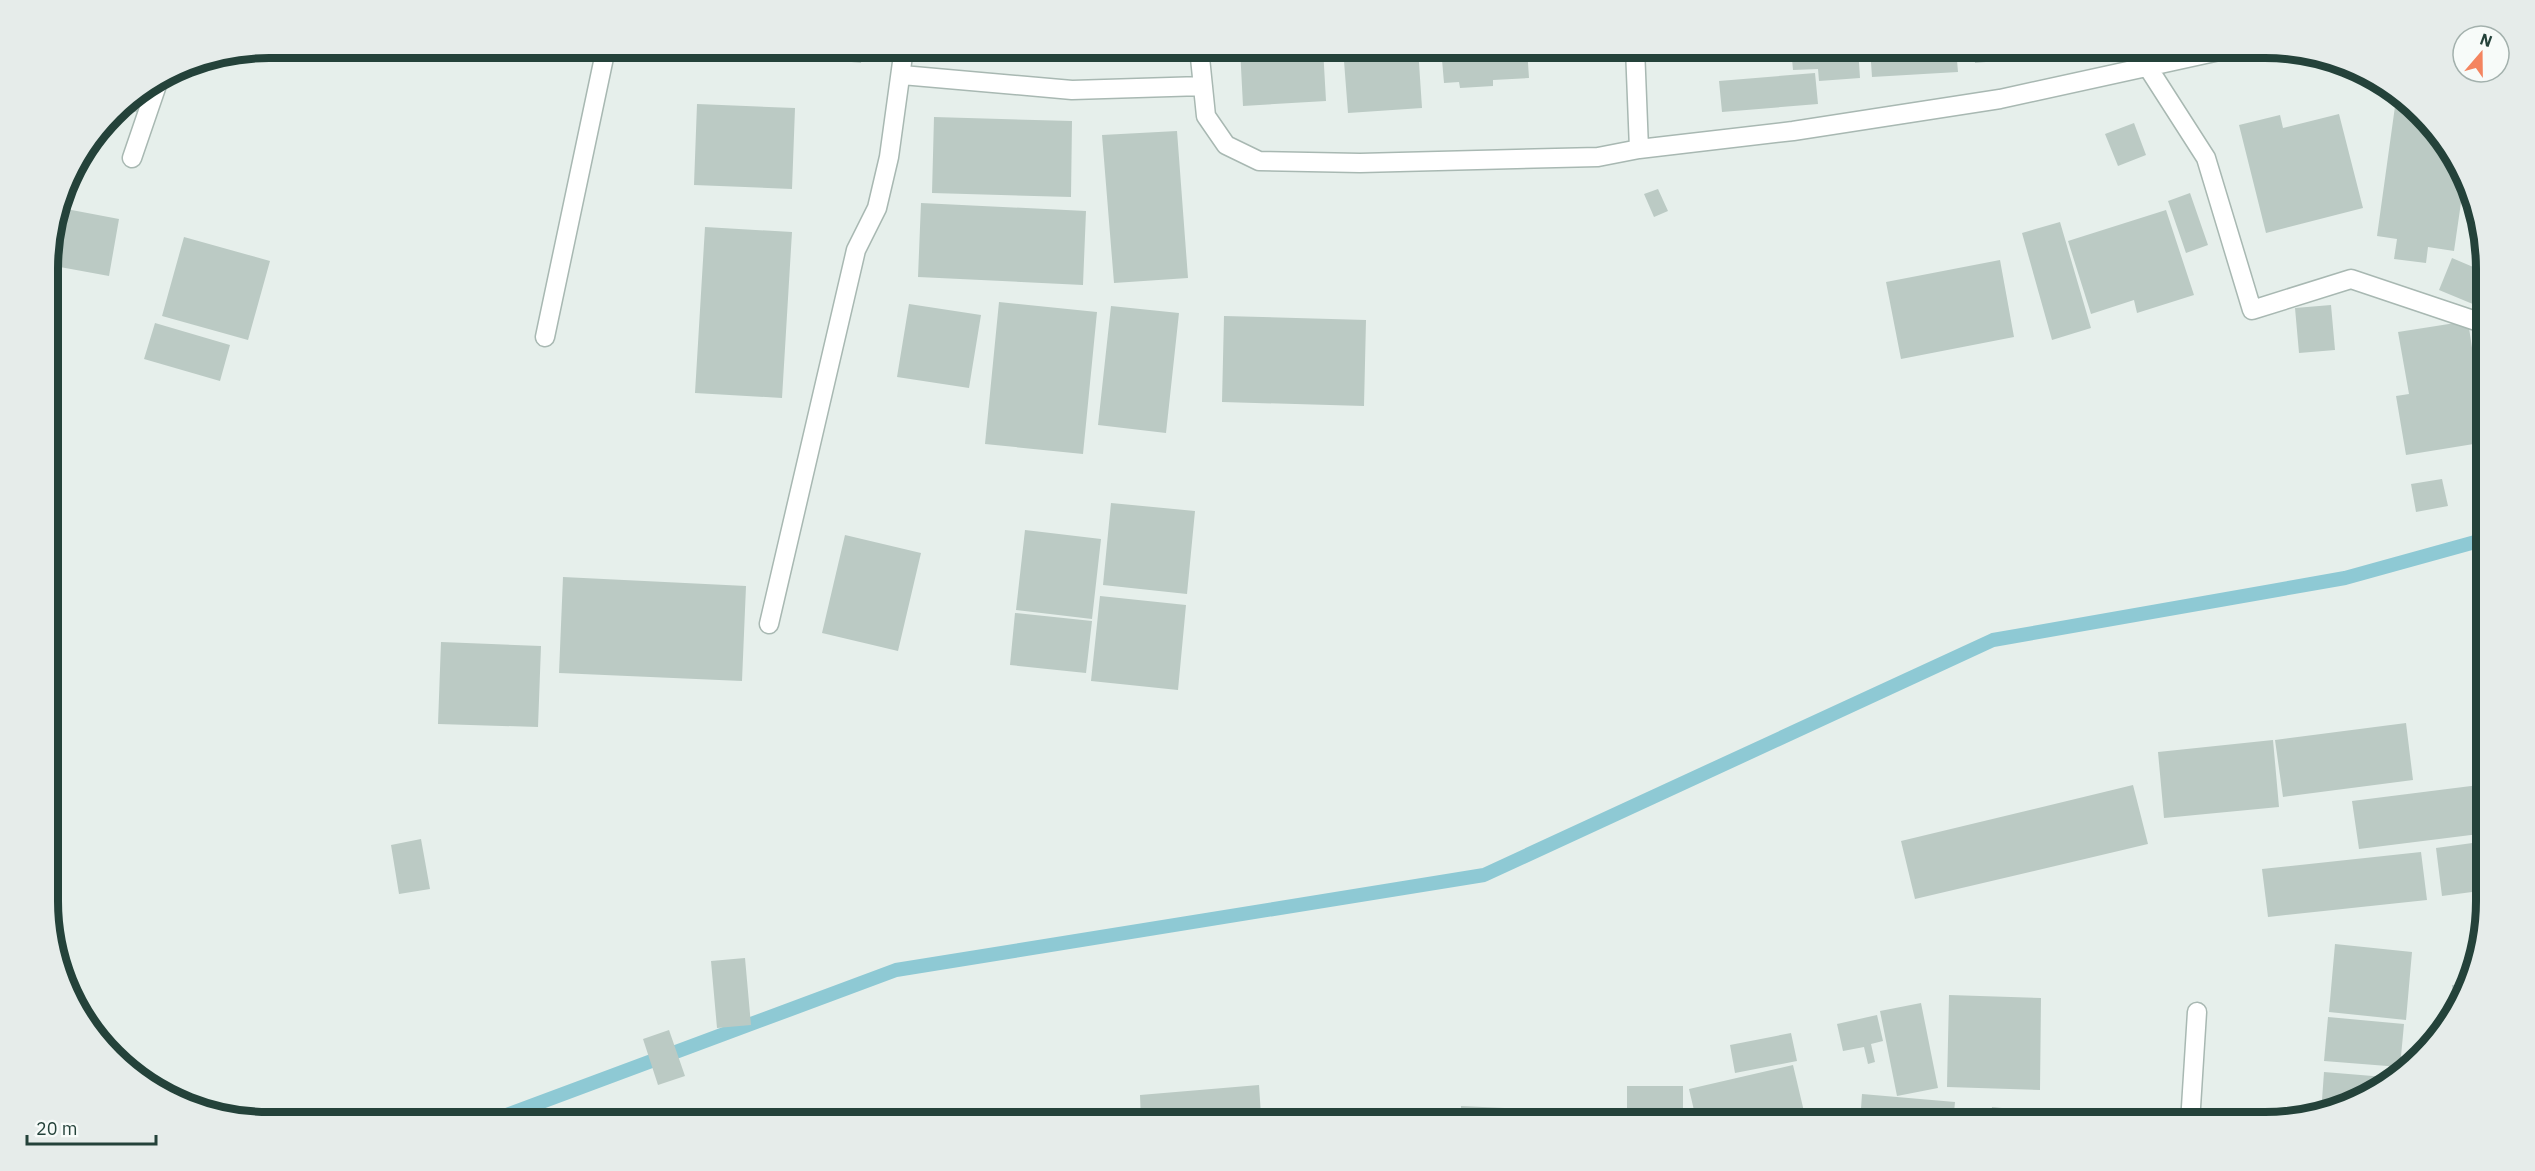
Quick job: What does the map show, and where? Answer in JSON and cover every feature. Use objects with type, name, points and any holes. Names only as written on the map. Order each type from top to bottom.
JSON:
[{"type":"street","points":[[1635,58],[1638,149]]},
{"type":"street","points":[[1200,59],[1206,116],[1226,145],[1259,161],[1360,163],[1598,157],[1638,149],[1793,131],[2000,99],[2185,58]]},
{"type":"street","points":[[545,337],[604,59]]},
{"type":"street","points":[[769,624],[856,250],[876,208],[889,158],[903,59]]},
{"type":"street","points":[[2147,66],[2206,158],[2252,310],[2351,279],[2476,321]]},
{"type":"street","points":[[902,75],[1072,90],[1203,86]]},
{"type":"street","points":[[132,158],[154,93]]},
{"type":"street","points":[[2191,1112],[2197,1012]]},
{"type":"building","points":[[1324,58],[1326,101],[1243,106],[1241,59]]},
{"type":"building","points":[[1344,58],[1419,58],[1422,108],[1348,113]]},
{"type":"building","points":[[1442,58],[1528,58],[1529,78],[1493,80],[1493,86],[1460,88],[1459,82],[1444,83]]},
{"type":"building","points":[[1792,58],[1859,58],[1860,78],[1819,81],[1818,69],[1793,70]]},
{"type":"building","points":[[1871,58],[1957,58],[1958,72],[1872,77]]},
{"type":"building","points":[[1975,58],[2026,58],[1975,63]]},
{"type":"building","points":[[819,59],[862,59],[861,63]]},
{"type":"building","points":[[1815,73],[1818,104],[1722,112],[1719,81]]},
{"type":"building","points":[[2395,103],[2415,120],[2433,141],[2455,176],[2462,195],[2454,251],[2428,247],[2426,263],[2394,259],[2397,239],[2377,236]]},
{"type":"building","points":[[139,104],[137,112],[130,111]]},
{"type":"building","points":[[697,104],[795,108],[792,189],[694,185]]},
{"type":"building","points":[[2339,114],[2363,208],[2266,233],[2239,125],[2280,115],[2283,128]]},
{"type":"building","points":[[934,117],[1072,121],[1071,197],[932,193]]},
{"type":"building","points":[[2134,123],[2146,155],[2118,166],[2105,134]]},
{"type":"building","points":[[1177,131],[1188,278],[1114,283],[1102,135]]},
{"type":"building","points":[[1658,189],[1668,211],[1654,217],[1644,194]]},
{"type":"building","points":[[2190,193],[2208,245],[2186,253],[2168,201]]},
{"type":"building","points":[[921,203],[1086,211],[1083,285],[918,277]]},
{"type":"building","points":[[68,209],[119,219],[109,276],[59,267],[60,242]]},
{"type":"building","points":[[2166,210],[2194,295],[2137,313],[2134,300],[2091,314],[2068,241]]},
{"type":"building","points":[[2060,222],[2091,328],[2052,340],[2022,233]]},
{"type":"building","points":[[705,227],[792,232],[782,398],[695,393]]},
{"type":"building","points":[[184,237],[270,261],[248,340],[162,316]]},
{"type":"building","points":[[2452,258],[2476,268],[2476,305],[2439,290]]},
{"type":"building","points":[[2000,260],[2014,337],[1901,359],[1886,282]]},
{"type":"building","points":[[999,302],[1097,312],[1083,454],[985,444]]},
{"type":"building","points":[[909,304],[981,315],[969,388],[897,377]]},
{"type":"building","points":[[2331,305],[2335,350],[2299,353],[2295,308]]},
{"type":"building","points":[[1111,306],[1179,313],[1166,433],[1098,425]]},
{"type":"building","points":[[1224,316],[1366,320],[1364,406],[1222,402]]},
{"type":"building","points":[[2468,321],[2476,375],[2476,444],[2406,455],[2396,396],[2409,394],[2398,332]]},
{"type":"building","points":[[155,323],[230,345],[220,381],[144,359]]},
{"type":"building","points":[[2442,479],[2448,506],[2416,512],[2411,484]]},
{"type":"building","points":[[1111,503],[1195,511],[1187,594],[1103,585]]},
{"type":"building","points":[[1025,530],[1101,539],[1092,619],[1016,610]]},
{"type":"building","points":[[845,535],[921,553],[898,651],[822,633]]},
{"type":"building","points":[[563,577],[746,586],[742,681],[559,673]]},
{"type":"building","points":[[1100,596],[1186,605],[1178,690],[1091,681]]},
{"type":"building","points":[[1015,613],[1092,621],[1086,673],[1010,665]]},
{"type":"building","points":[[441,642],[541,646],[538,727],[438,724]]},
{"type":"building","points":[[2406,723],[2413,780],[2283,797],[2275,740]]},
{"type":"building","points":[[2273,740],[2279,807],[2164,818],[2158,752]]},
{"type":"building","points":[[2133,785],[2148,844],[1915,899],[1901,841]]},
{"type":"building","points":[[2476,785],[2476,834],[2359,849],[2352,801]]},
{"type":"building","points":[[421,839],[430,889],[399,894],[391,845]]},
{"type":"building","points":[[2476,843],[2476,891],[2442,896],[2436,848]]},
{"type":"building","points":[[2421,852],[2427,900],[2268,917],[2262,869]]},
{"type":"building","points":[[2335,944],[2412,952],[2406,1020],[2329,1012]]},
{"type":"building","points":[[745,958],[751,1025],[717,1028],[711,961]]},
{"type":"building","points":[[2452,985],[2459,985],[2453,998]]},
{"type":"building","points":[[1949,995],[2041,998],[2040,1090],[1947,1087]]},
{"type":"building","points":[[1921,1003],[1938,1088],[1897,1096],[1880,1011]]},
{"type":"building","points":[[1877,1015],[1883,1041],[1871,1044],[1875,1062],[1868,1064],[1864,1047],[1843,1051],[1837,1024]]},
{"type":"building","points":[[2328,1017],[2404,1024],[2400,1064],[2397,1067],[2324,1061]]},
{"type":"building","points":[[669,1030],[685,1076],[658,1085],[643,1039]]},
{"type":"building","points":[[1791,1033],[1797,1061],[1735,1073],[1730,1045]]},
{"type":"building","points":[[1793,1065],[1804,1112],[1694,1112],[1689,1089]]},
{"type":"building","points":[[2324,1072],[2383,1077],[2359,1091],[2322,1104]]},
{"type":"building","points":[[1259,1085],[1261,1112],[1141,1112],[1140,1095]]},
{"type":"building","points":[[1627,1086],[1683,1086],[1683,1112],[1627,1112]]},
{"type":"building","points":[[1862,1094],[1955,1102],[1954,1112],[1861,1112]]},
{"type":"building","points":[[1461,1106],[1595,1112],[1461,1112]]},
{"type":"building","points":[[1992,1107],[2042,1112],[1991,1112]]},
{"type":"waterway","points":[[515,1112],[896,970],[1484,875],[1993,640],[2345,578],[2476,542]]}]
